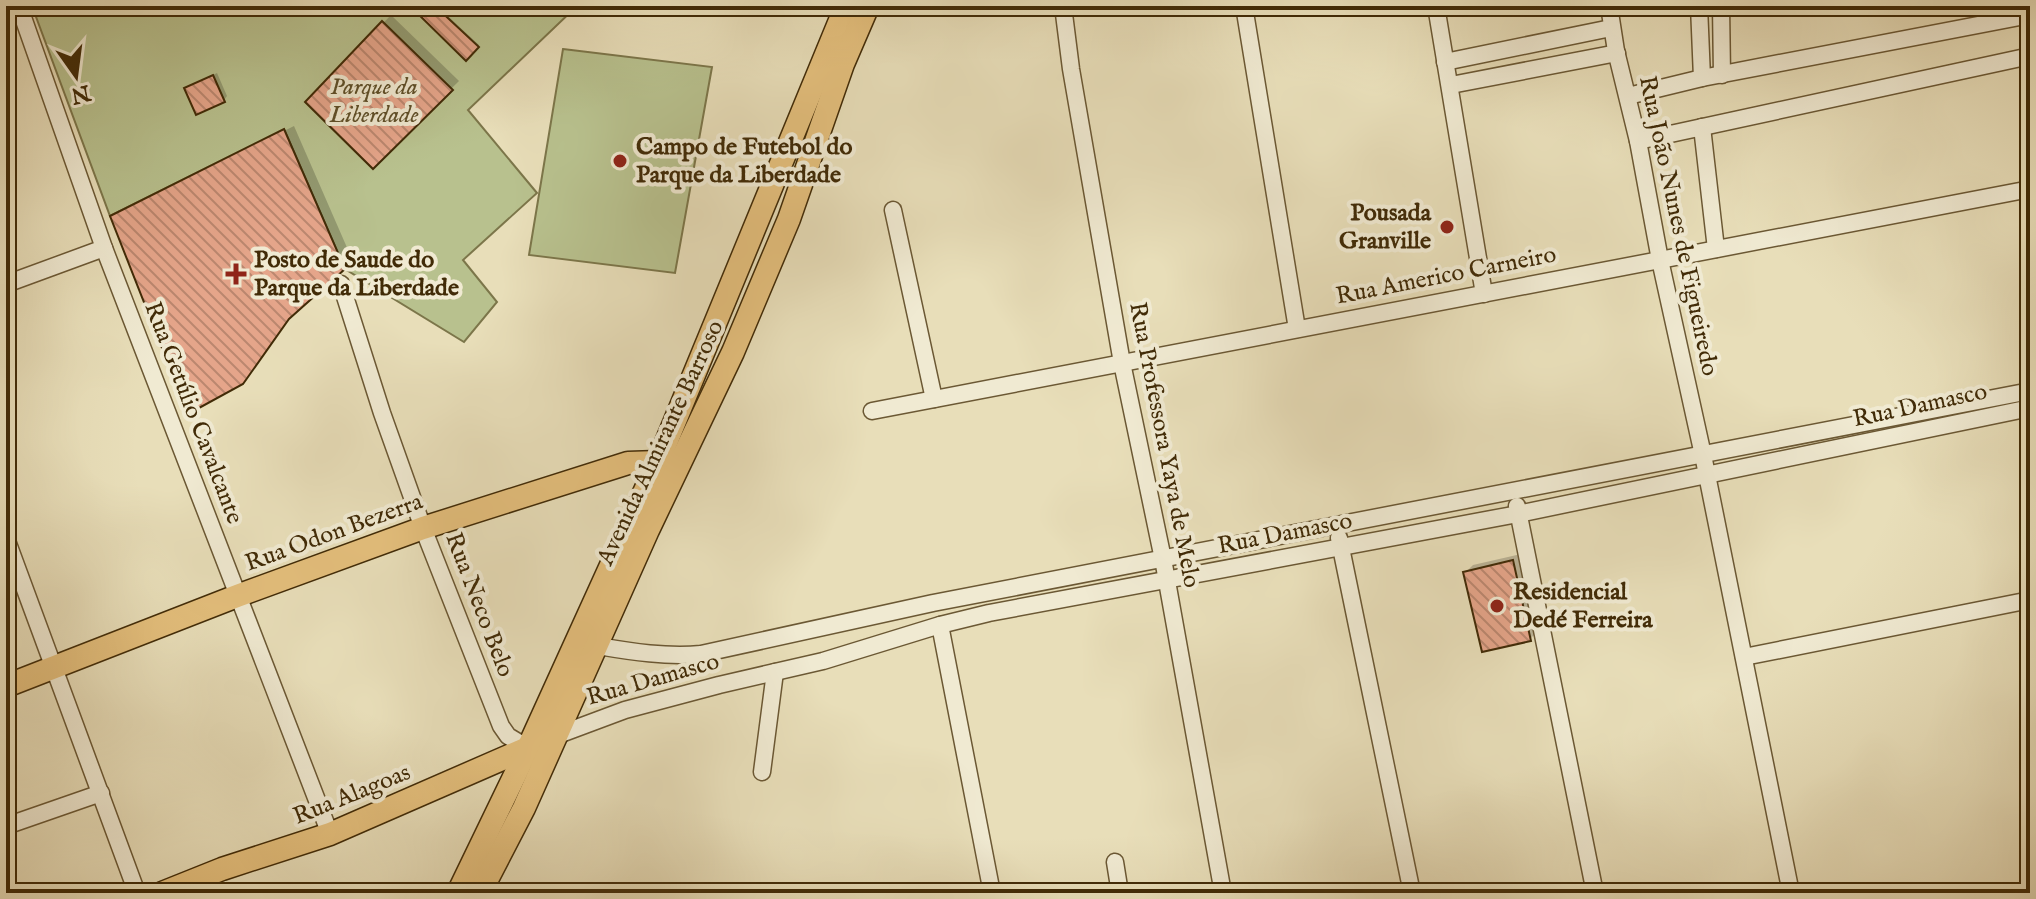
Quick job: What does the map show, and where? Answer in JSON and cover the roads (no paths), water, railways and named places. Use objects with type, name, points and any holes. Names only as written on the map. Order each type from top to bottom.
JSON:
[{"type":"main road","name":"Avenida Almirante Barroso","points":[[458,893],[528,748],[658,462],[846,6]]},
{"type":"main road","name":"Avenida Almirante Barroso","points":[[480,893],[558,735],[648,530],[733,352],[789,219],[843,64],[868,6]]},
{"type":"main road","points":[[658,462],[669,489]]},
{"type":"main road","name":"Rua Odon Bezerra","points":[[6,686],[423,528],[628,463],[658,462]]},
{"type":"main road","name":"Rua Alagoas","points":[[162,893],[222,869],[330,834],[558,735]]},
{"type":"street","name":"Rua Getúlio Cavalcante","points":[[19,6],[104,248],[330,834]]},
{"type":"street","name":"Rua Professora Yaya de Melo","points":[[1063,6],[1122,363],[1163,559],[1223,893]]},
{"type":"street","points":[[1244,6],[1297,329]]},
{"type":"street","points":[[1436,6],[1484,294]]},
{"type":"street","name":"Rua João Nunes de Figueiredo","points":[[1609,6],[1611,28],[1638,141],[1791,893]]},
{"type":"street","points":[[1699,6],[1702,78]]},
{"type":"street","points":[[1721,6],[1722,75]]},
{"type":"street","points":[[1628,96],[1702,78],[2030,15]]},
{"type":"street","points":[[1445,62],[1611,28]]},
{"type":"street","points":[[1451,85],[1617,53]]},
{"type":"street","points":[[1638,141],[2030,56]]},
{"type":"street","points":[[1702,127],[1716,249]]},
{"type":"street","name":"Rua Americo Carneiro","points":[[872,411],[2030,189]]},
{"type":"street","points":[[893,210],[934,399]]},
{"type":"street","points":[[6,284],[104,248]]},
{"type":"street","name":"Rua Neco Belo","points":[[341,284],[423,528],[501,726],[508,736],[528,748]]},
{"type":"street","name":"Rua Damasco","points":[[598,646],[677,656],[701,654],[933,603],[2030,391]]},
{"type":"street","name":"Rua Damasco","points":[[558,735],[625,710],[823,661],[989,613],[1518,514],[2030,408]]},
{"type":"street","points":[[1514,493],[1595,893]]},
{"type":"street","points":[[1337,527],[1412,893]]},
{"type":"street","points":[[6,538],[137,893]]},
{"type":"street","points":[[1744,657],[2030,600]]},
{"type":"street","points":[[940,625],[992,893]]},
{"type":"street","points":[[762,772],[775,672]]},
{"type":"street","points":[[6,826],[101,793]]},
{"type":"street","points":[[1115,862],[1120,893]]},
{"type":"place","name":"Campo de Futebol do Parque da Liberdade","points":[[620,161]]},
{"type":"place","name":"Pousada Granville","points":[[1447,227]]},
{"type":"place","name":"Posto de Saude do Parque da Liberdade","points":[[236,274]]},
{"type":"place","name":"Residencial Dedé Ferreira","points":[[1497,606]]},
{"type":"park label","name":"Parque da Liberdade","points":[[374,101]]}]
